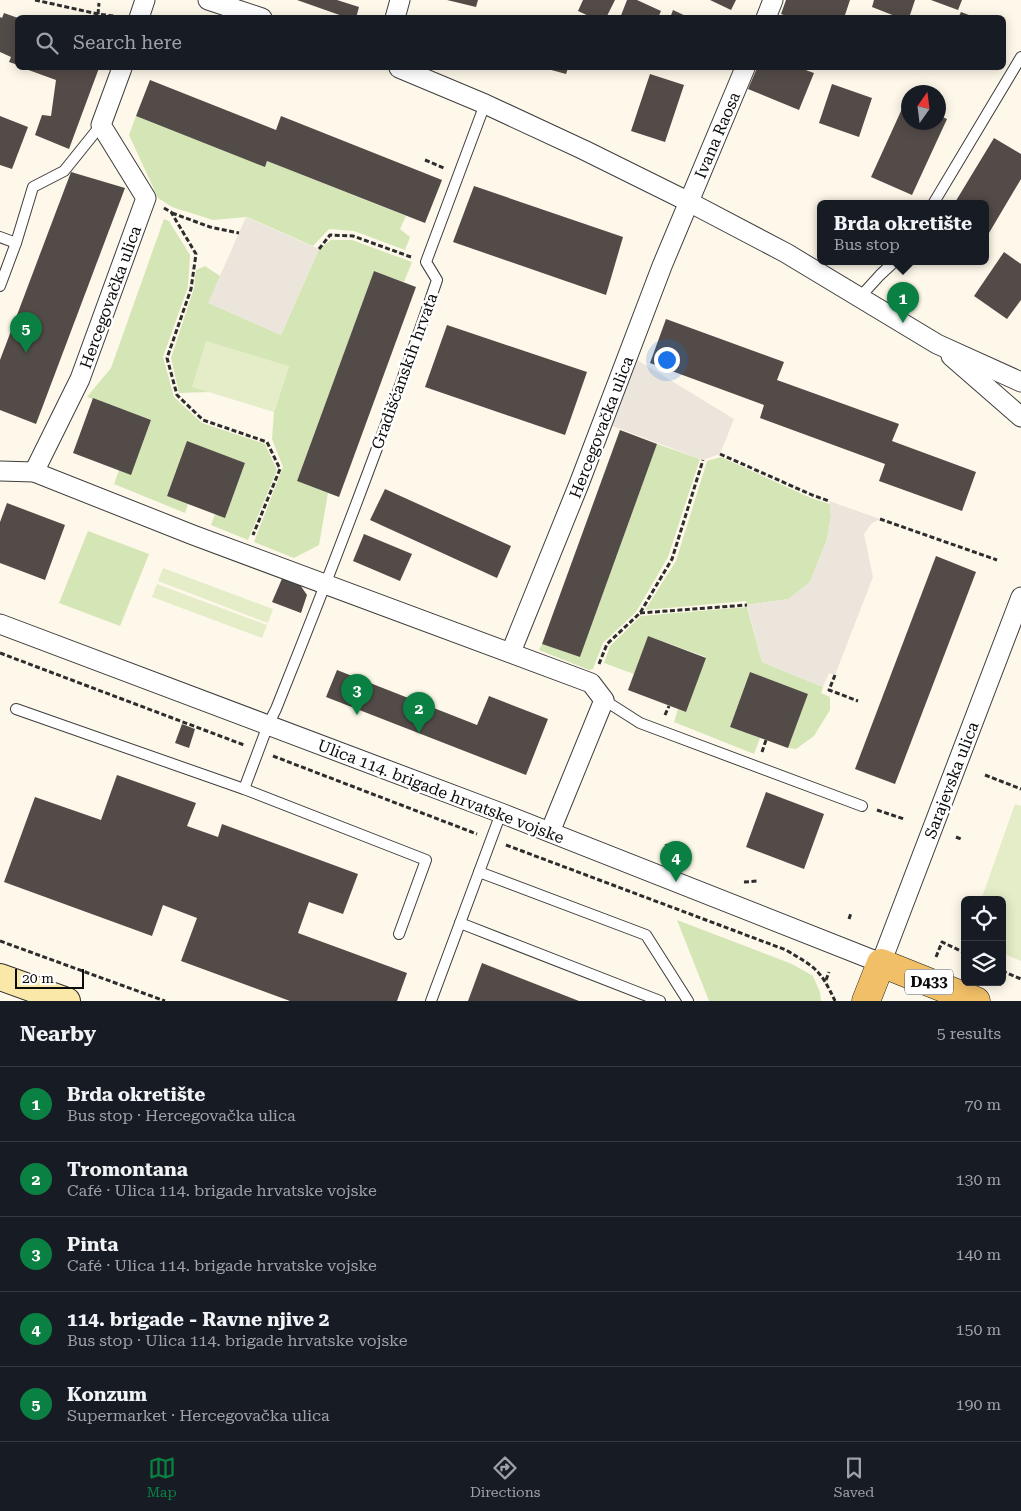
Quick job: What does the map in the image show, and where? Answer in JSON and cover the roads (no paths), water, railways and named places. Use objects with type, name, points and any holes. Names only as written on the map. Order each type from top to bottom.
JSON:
[{"type":"main road","points":[[866,1001],[881,963]]},
{"type":"main road","name":"D433","points":[[881,963],[976,1001]]},
{"type":"main road","points":[[0,976],[67,1001]]},
{"type":"street","points":[[140,15],[145,0]]},
{"type":"street","points":[[208,0],[253,15]]},
{"type":"street","points":[[396,15],[400,0]]},
{"type":"street","points":[[767,15],[773,0]]},
{"type":"street","points":[[101,125],[121,70]]},
{"type":"street","points":[[404,70],[584,150],[689,202],[786,253],[937,344],[1021,382]]},
{"type":"street","name":"Ivana Raosa","points":[[689,202],[744,70]]},
{"type":"street","name":"Hercegovačka ulica","points":[[34,472],[80,380],[146,198],[101,125]]},
{"type":"street","name":"Hercegovačka ulica","points":[[511,652],[553,553],[662,266],[689,202]]},
{"type":"street","points":[[937,344],[1021,417]]},
{"type":"street","points":[[0,471],[34,472],[246,554],[591,683],[604,700],[550,832]]},
{"type":"street","name":"Sarajevska ulica","points":[[881,963],[1021,597]]},
{"type":"street","name":"Ulica 114. brigade hrvatske vojske","points":[[0,624],[502,813],[881,963]]},
{"type":"lane","points":[[935,200],[1021,56]]},
{"type":"lane","name":"Gradišćanskih hrvata","points":[[244,789],[326,584],[409,362],[437,280],[426,262],[484,104]]},
{"type":"lane","points":[[0,286],[16,243],[33,187],[64,171],[101,125]]},
{"type":"lane","points":[[0,237],[16,243]]},
{"type":"lane","points":[[860,298],[891,265]]},
{"type":"lane","points":[[604,700],[640,723],[862,806]]},
{"type":"lane","points":[[16,709],[244,789],[426,860],[399,934]]},
{"type":"lane","points":[[431,1001],[502,813]]},
{"type":"lane","points":[[479,872],[646,935],[688,1001]]},
{"type":"lane","points":[[460,923],[660,1001]]},
{"type":"place","name":"Brda okretište","points":[[903,323]]},
{"type":"place","name":"Konzum","points":[[26,353]]},
{"type":"place","name":"Pinta","points":[[357,715]]},
{"type":"place","name":"Tromontana","points":[[419,733]]},
{"type":"place","name":"114. brigade - Ravne njive 2","points":[[676,882]]}]
